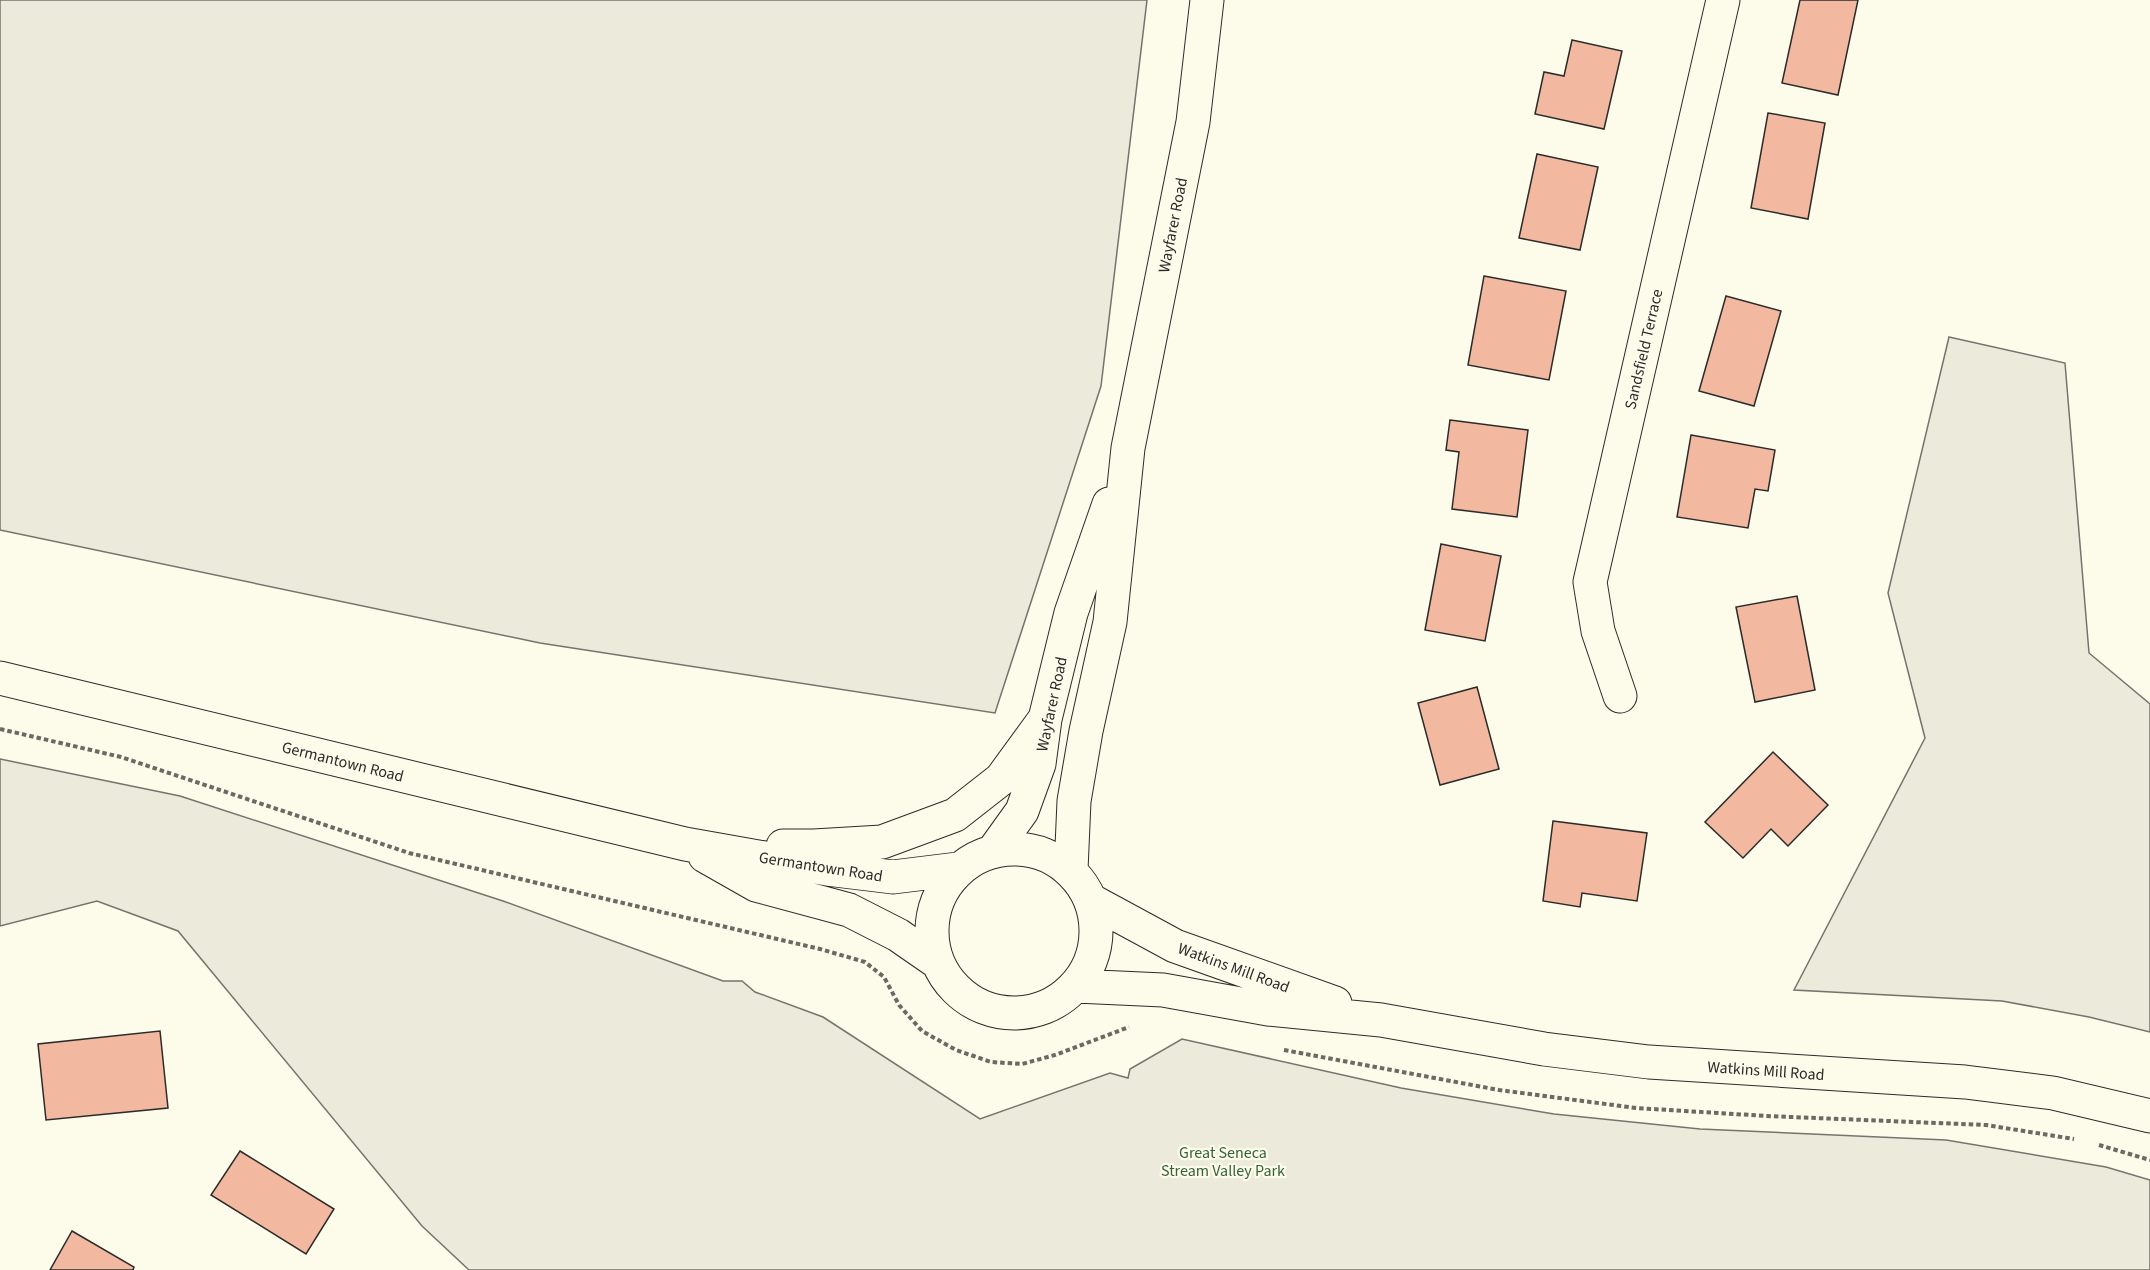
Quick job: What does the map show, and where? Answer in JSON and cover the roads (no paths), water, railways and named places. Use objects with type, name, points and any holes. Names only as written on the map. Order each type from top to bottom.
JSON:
[{"type":"street","name":"Wayfarer Road","points":[[1071,870],[1074,801],[1086,731],[1110,622],[1128,448],[1192,122],[1207,0]]},
{"type":"street","name":"Sandsfield Terrace","points":[[1620,696],[1598,632],[1590,582],[1724,0]]},
{"type":"street","name":"Wayfarer Road","points":[[994,850],[1022,811],[1039,764],[1045,719],[1071,613],[1128,448]]},
{"type":"street","name":"Germantown Road","points":[[0,678],[685,844],[827,869],[893,877],[958,869]]},
{"type":"street","points":[[685,844],[814,846],[882,842],[955,815],[1001,779],[1045,719]]},
{"type":"street","name":"Germantown Road","points":[[685,844],[756,885],[849,910],[898,935],[937,962]]},
{"type":"street","points":[[1021,848],[1048,855],[1071,870],[1092,901],[1097,923],[1096,946],[1089,968],[1076,986],[1054,1003],[1046,1006],[1028,1012],[1000,1012],[974,1003],[952,986],[937,962],[931,936],[933,909],[945,885],[958,869],[975,857],[994,850],[1021,848]]},
{"type":"street","name":"Watkins Mill Road","points":[[1092,901],[1175,946],[1382,1020]]},
{"type":"street","name":"Watkins Mill Road","points":[[1076,986],[1163,990],[1268,1009],[1382,1020],[1544,1049],[1649,1062],[1965,1082],[2053,1093],[2150,1116]]},
{"type":"park label","name":"Great Seneca Stream Valley Park","points":[[1223,1161]]}]
